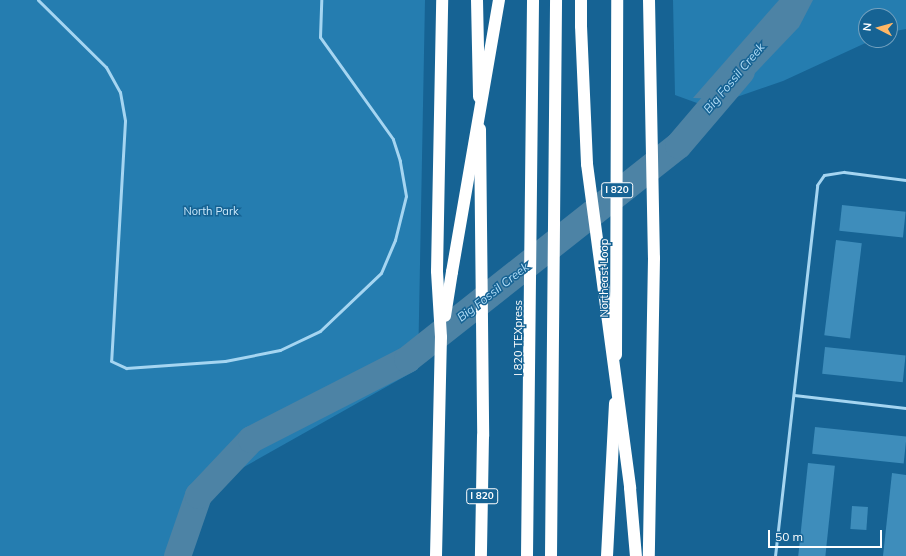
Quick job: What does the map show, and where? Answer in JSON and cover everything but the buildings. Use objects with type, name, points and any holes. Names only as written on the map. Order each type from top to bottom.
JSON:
[{"type":"highway","points":[[436,556],[441,338],[437,271],[442,0]]},
{"type":"highway","name":"I 820","points":[[477,0],[481,186],[483,436],[481,556]]},
{"type":"highway","points":[[441,338],[499,0]]},
{"type":"highway","name":"I 820 TEXpress","points":[[527,556],[531,380],[533,0]]},
{"type":"highway","points":[[551,556],[554,359],[556,0]]},
{"type":"highway","points":[[581,0],[587,164],[630,488],[636,556]]},
{"type":"highway","name":"Northeast Loop","points":[[607,556],[614,448],[617,321],[617,0]]},
{"type":"highway","points":[[649,0],[654,258],[649,556]]},
{"type":"lane","points":[[38,0],[106,67],[120,92],[124,121],[111,361],[126,368],[225,361],[280,350],[320,331],[381,273],[396,240],[406,196],[400,161],[393,140],[320,37],[322,0]]},
{"type":"lane","points":[[775,556],[817,185],[824,175],[844,172],[906,180]]},
{"type":"lane","points":[[794,396],[906,408]]},
{"type":"green space","name":"North Park","points":[[0,0],[425,0],[418,369],[196,494],[184,556],[0,556]]},
{"type":"green space","points":[[673,0],[906,0],[906,29],[898,30],[898,8],[858,8],[858,46],[783,81],[708,107],[675,95]]},
{"type":"water","points":[[779,0],[813,0],[799,27],[736,93],[723,99],[693,98]]},
{"type":"waterway","name":"Big Fossil Creek","points":[[177,556],[198,495],[251,439],[407,359],[678,145],[741,71]]}]
